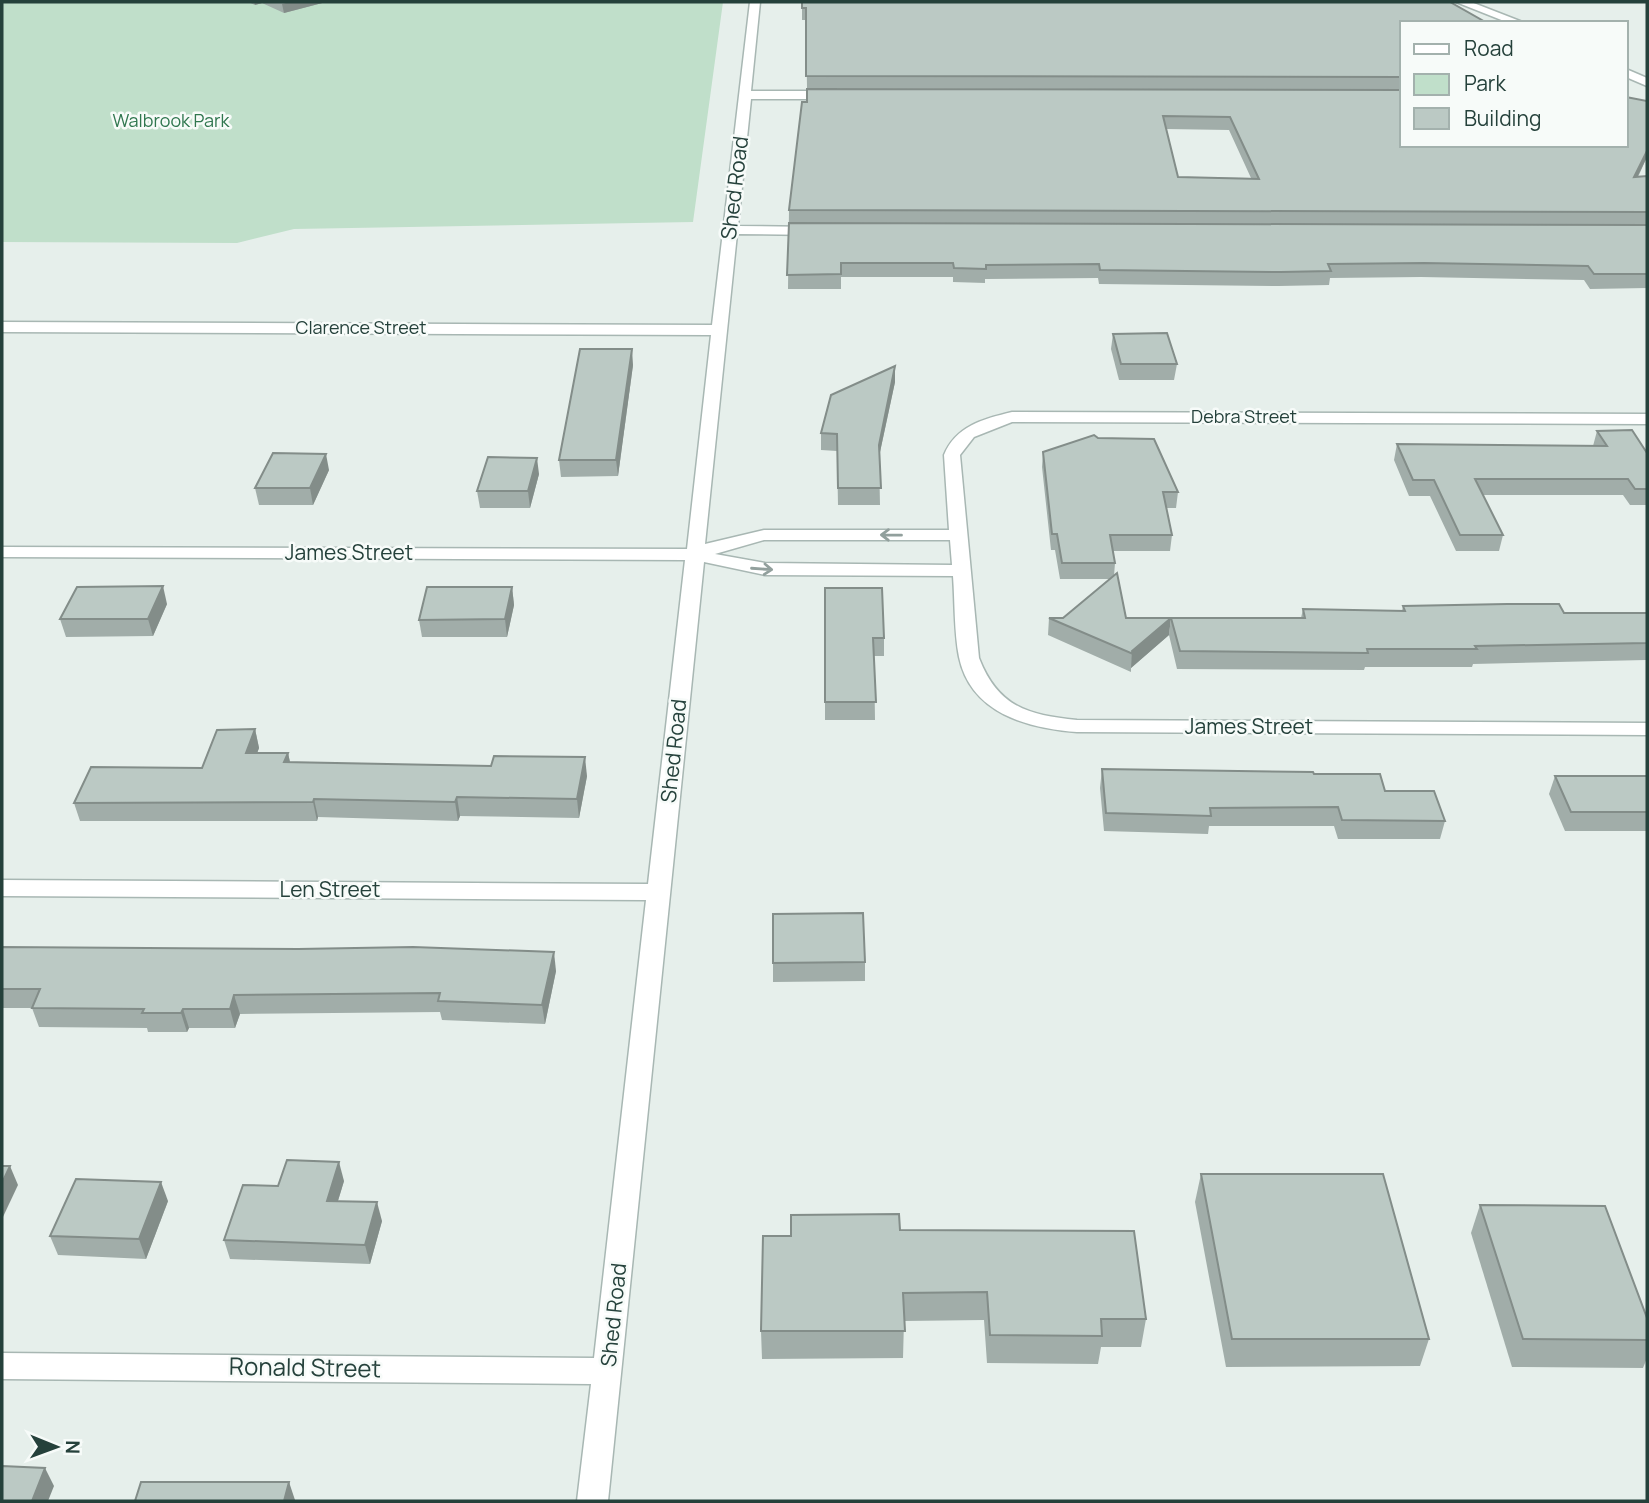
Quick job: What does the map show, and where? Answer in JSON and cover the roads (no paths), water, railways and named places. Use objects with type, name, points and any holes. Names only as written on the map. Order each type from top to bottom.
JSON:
[{"type":"street","name":"Shed Road","points":[[593,1501],[755,2]]},
{"type":"street","points":[[1461,2],[1514,21]]},
{"type":"street","points":[[1628,73],[1644,80]]},
{"type":"street","points":[[746,94],[844,95]]},
{"type":"street","points":[[730,230],[827,231]]},
{"type":"street","name":"Clarence Street","points":[[2,327],[719,330]]},
{"type":"street","name":"Debra Street","points":[[960,553],[952,456],[955,445],[961,438],[983,426],[1012,417],[1647,419]]},
{"type":"street","name":"James Street","points":[[695,555],[723,544],[764,535],[960,553]]},
{"type":"street","name":"James Street","points":[[2,552],[695,555],[765,569],[960,553]]},
{"type":"street","name":"James Street","points":[[960,553],[969,657],[974,676],[983,691],[999,704],[1016,715],[1036,721],[1077,726],[1647,729]]},
{"type":"street","name":"Len Street","points":[[2,888],[658,891]]},
{"type":"street","name":"Ronald Street","points":[[2,1366],[608,1371]]},
{"type":"park label","name":"Walbrook Park","points":[[171,121]]}]
